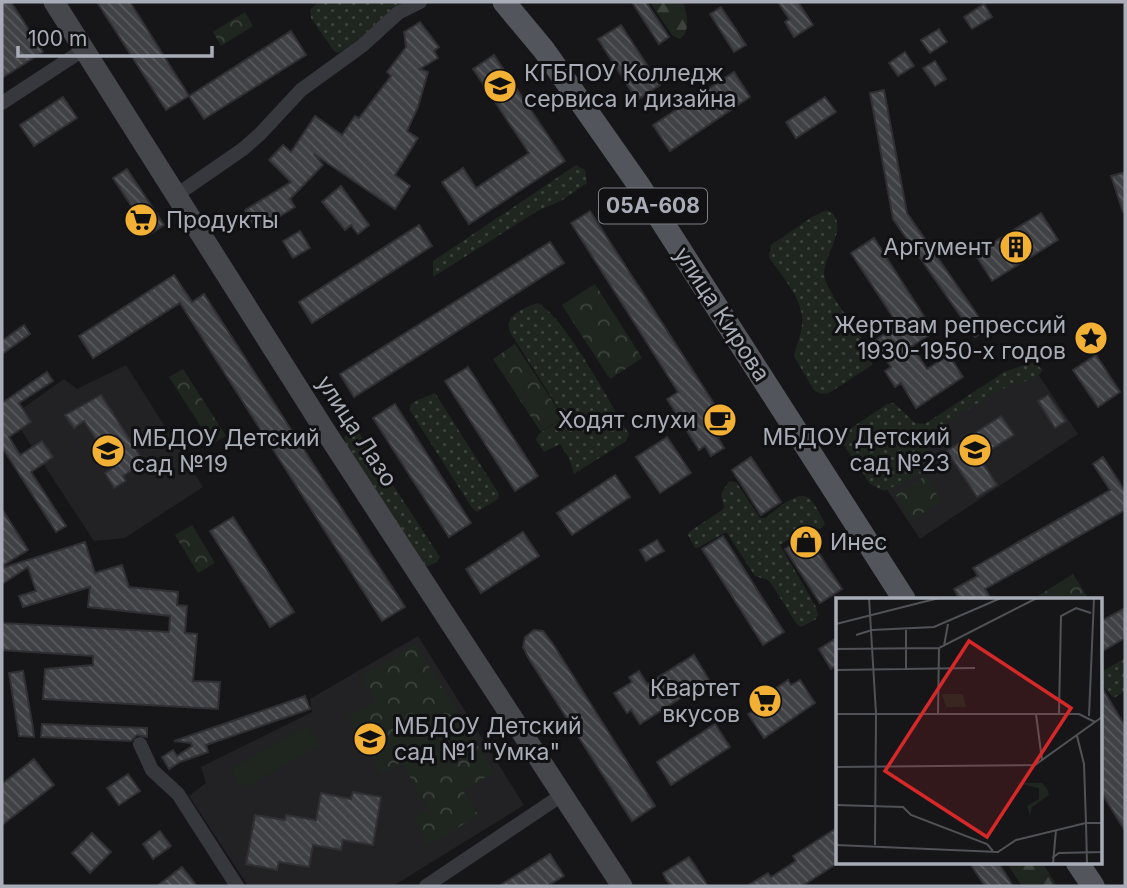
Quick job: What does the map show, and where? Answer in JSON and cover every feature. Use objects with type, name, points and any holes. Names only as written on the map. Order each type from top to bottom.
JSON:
[{"type":"main road","name":"улица Лазо","points":[[54,2],[175,196],[622,886]]},
{"type":"main road","name":"улица Кирова","points":[[504,2],[544,50],[638,184],[903,598]]},
{"type":"main road","points":[[1078,864],[1093,886]]},
{"type":"street","points":[[175,196],[251,142],[302,90],[363,46],[398,13],[420,2]]},
{"type":"street","points":[[2,103],[83,50]]},
{"type":"street","points":[[140,744],[152,770],[185,804],[237,886]]},
{"type":"street","points":[[426,886],[562,795]]},
{"type":"shaded area","name":"МБДОУ Детский сад №23","points":[[1030,362],[1078,434],[920,539],[872,467]]},
{"type":"shaded area","name":"МБДОУ Детский сад №19","points":[[126,365],[203,487],[125,538],[94,541],[12,416],[64,379],[77,389]]},
{"type":"shaded area","name":"МБДОУ Детский сад №1 \"Умка\"","points":[[418,636],[524,805],[393,886],[248,886],[189,796],[206,783],[201,767],[312,712],[310,699]]},
{"type":"green space","points":[[318,2],[404,2],[338,53],[311,18],[310,10]]},
{"type":"green space","points":[[650,2],[683,2],[687,23],[683,36],[679,39],[672,35]]},
{"type":"green space","points":[[245,12],[253,26],[221,46],[213,32]]},
{"type":"green space","points":[[576,165],[585,170],[587,183],[433,277],[433,261]]},
{"type":"green space","points":[[827,210],[834,216],[837,230],[825,266],[826,281],[837,302],[873,354],[872,365],[829,393],[822,393],[813,389],[794,356],[801,331],[802,314],[796,297],[769,257],[771,245]]},
{"type":"green space","points":[[595,284],[642,358],[610,379],[562,305]]},
{"type":"green space","points":[[538,303],[549,312],[574,343],[629,434],[626,441],[574,474],[569,458],[560,444],[544,452],[536,440],[539,434],[564,417],[510,330],[512,317],[522,309]]},
{"type":"green space","points":[[515,344],[563,417],[541,432],[493,359]]},
{"type":"green space","points":[[1033,362],[1043,370],[1039,374],[978,403],[934,434],[926,449],[922,473],[884,491],[870,484],[842,442],[841,435],[887,404],[894,403],[915,423],[925,424],[1004,372]]},
{"type":"green space","points":[[183,369],[226,436],[212,444],[169,377]]},
{"type":"green space","points":[[435,393],[499,494],[498,499],[477,512],[411,412],[410,406],[415,401]]},
{"type":"green space","points":[[354,428],[440,557],[437,562],[426,567],[346,444],[344,437]]},
{"type":"green space","points":[[925,476],[941,501],[912,520],[896,495]]},
{"type":"green space","points":[[729,481],[736,482],[760,518],[765,518],[800,496],[810,499],[816,507],[825,524],[820,529],[808,526],[780,545],[816,607],[818,615],[815,620],[801,627],[796,623],[772,585],[768,580],[755,576],[727,533],[695,548],[689,532],[722,510],[724,507],[721,494]]},
{"type":"green space","points":[[192,525],[215,563],[198,573],[175,535]]},
{"type":"green space","points":[[1073,574],[1088,598],[1035,598]]},
{"type":"green space","points":[[415,644],[494,772],[463,791],[478,815],[430,845],[414,819],[429,809],[401,762],[382,773],[348,718],[376,700],[362,677]]},
{"type":"green space","points":[[1125,658],[1125,691],[1114,698],[1102,689],[1102,671]]},
{"type":"green space","points":[[307,725],[319,745],[247,787],[240,785],[231,769]]},
{"type":"green space","points":[[1007,864],[1043,864],[1057,886],[1022,886]]},
{"type":"building","points":[[2,2],[11,2],[43,52],[2,78]]},
{"type":"building","points":[[97,2],[130,2],[189,96],[166,110]]},
{"type":"building","points":[[632,2],[646,2],[669,37],[659,44]]},
{"type":"building","points":[[778,2],[798,2],[813,25],[794,37],[785,22],[789,19]]},
{"type":"building","points":[[984,4],[992,17],[972,29],[964,17]]},
{"type":"building","points":[[721,7],[746,45],[734,52],[710,14]]},
{"type":"building","points":[[420,22],[439,47],[434,51],[438,58],[420,69],[428,72],[418,107],[407,131],[418,138],[395,175],[410,186],[395,209],[314,154],[323,165],[290,199],[295,207],[257,230],[245,210],[291,182],[269,160],[283,145],[291,152],[315,116],[342,135],[355,116],[359,118],[391,76],[387,72],[406,47],[404,32]]},
{"type":"building","points":[[621,25],[660,85],[637,100],[598,39]]},
{"type":"building","points":[[939,29],[947,42],[930,53],[921,40]]},
{"type":"building","points":[[291,31],[306,55],[204,119],[189,96]]},
{"type":"building","points":[[905,52],[914,66],[898,76],[889,63]]},
{"type":"building","points":[[494,55],[565,161],[469,224],[442,182],[463,168],[476,188],[529,153],[473,69]]},
{"type":"building","points":[[935,61],[946,79],[935,86],[923,68]]},
{"type":"building","points":[[734,72],[750,97],[670,151],[653,125]]},
{"type":"building","points":[[884,90],[907,213],[987,329],[975,337],[893,219],[870,93]]},
{"type":"building","points":[[63,97],[77,118],[34,146],[20,125]]},
{"type":"building","points":[[825,97],[836,112],[796,138],[786,122]]},
{"type":"building","points":[[127,169],[164,225],[150,234],[113,178]]},
{"type":"building","points":[[1125,172],[1125,212],[1123,212],[1111,176]]},
{"type":"building","points":[[341,186],[369,225],[358,234],[351,225],[345,230],[322,202]]},
{"type":"building","points":[[590,211],[731,430],[718,438],[724,448],[711,456],[705,446],[699,450],[667,399],[678,392],[571,223]]},
{"type":"building","name":"Аргумент","points":[[1041,213],[1058,240],[992,281],[975,254]]},
{"type":"building","points":[[419,225],[432,246],[312,323],[299,302]]},
{"type":"building","points":[[300,231],[310,248],[293,258],[283,241]]},
{"type":"building","points":[[874,238],[934,332],[912,346],[927,369],[949,355],[963,377],[916,408],[901,383],[895,387],[885,371],[891,367],[874,341],[898,325],[851,253]]},
{"type":"building","points":[[550,242],[564,263],[354,397],[340,374]]},
{"type":"building","points":[[174,275],[192,302],[204,294],[405,607],[382,621],[180,303],[93,358],[79,336]]},
{"type":"building","points":[[24,325],[30,334],[2,354],[2,341]]},
{"type":"building","points":[[1096,355],[1120,392],[1098,407],[1073,370]]},
{"type":"building","points":[[468,367],[538,476],[515,491],[445,381]]},
{"type":"building","points":[[47,372],[53,381],[19,403],[31,422],[9,437],[20,455],[42,441],[53,457],[31,472],[66,526],[56,532],[2,447],[2,403]]},
{"type":"building","points":[[101,395],[144,462],[123,476],[126,481],[114,488],[105,473],[114,467],[84,421],[74,428],[65,415]]},
{"type":"building","points":[[1048,395],[1066,421],[1055,428],[1038,401]]},
{"type":"building","points":[[395,404],[471,523],[449,537],[373,418]]},
{"type":"building","points":[[1001,416],[1014,435],[979,457],[997,485],[977,497],[947,451]]},
{"type":"building","points":[[667,437],[691,473],[660,493],[636,457]]},
{"type":"building","points":[[751,457],[781,502],[761,515],[732,470]]},
{"type":"building","points":[[1103,457],[1125,491],[1125,510],[985,589],[990,598],[958,598],[954,589],[978,576],[973,568],[1110,490],[1093,464]]},
{"type":"building","points":[[615,475],[630,497],[572,535],[557,513]]},
{"type":"building","points":[[2,509],[28,550],[2,566]]},
{"type":"building","points":[[233,517],[294,612],[270,627],[210,531]]},
{"type":"building","points":[[523,532],[539,556],[481,593],[466,569]]},
{"type":"building","points":[[807,535],[842,589],[820,603],[785,549]]},
{"type":"building","points":[[723,536],[784,632],[763,645],[702,549]]},
{"type":"building","points":[[657,540],[664,551],[646,561],[640,550]]},
{"type":"building","points":[[85,542],[95,573],[122,565],[129,587],[178,592],[177,605],[187,606],[185,633],[197,634],[193,681],[220,682],[218,709],[43,699],[45,669],[93,665],[93,656],[2,650],[2,623],[169,632],[170,616],[88,607],[90,587],[23,607],[19,596],[36,591],[28,567],[2,584],[2,568]]},
{"type":"building","points":[[1125,608],[1125,638],[1102,651],[1102,620]]},
{"type":"building","points":[[534,630],[543,631],[553,644],[655,806],[632,821],[529,659],[523,647],[525,637]]},
{"type":"building","points":[[836,638],[836,665],[831,669],[819,649]]},
{"type":"building","points":[[694,655],[709,680],[640,724],[631,710],[627,713],[614,693],[632,682],[629,677],[639,671],[647,684]]},
{"type":"building","points":[[23,671],[34,737],[19,736],[9,673]]},
{"type":"building","points":[[788,680],[791,685],[800,680],[815,703],[764,738],[748,714],[755,710],[752,705]]},
{"type":"building","points":[[1102,688],[1125,726],[1125,831],[1102,794]]},
{"type":"building","points":[[305,696],[310,709],[206,745],[208,752],[169,769],[162,757],[173,750],[177,756],[192,746],[191,743],[174,741]]},
{"type":"building","points":[[42,724],[147,728],[147,737],[137,735],[131,741],[41,737]]},
{"type":"building","points":[[715,724],[730,747],[671,785],[657,762]]},
{"type":"building","points":[[34,759],[54,785],[2,825],[2,784]]},
{"type":"building","points":[[128,774],[140,791],[119,805],[107,788]]},
{"type":"building","points":[[353,792],[381,797],[373,845],[343,840],[341,850],[313,845],[309,867],[279,862],[277,870],[246,864],[255,815],[285,820],[286,815],[316,820],[321,793],[351,799]]},
{"type":"building","points":[[836,828],[836,864],[802,886],[747,886],[768,873],[771,877],[796,861],[793,856]]},
{"type":"building","points":[[160,831],[171,846],[153,859],[143,844]]},
{"type":"building","points":[[92,833],[111,852],[90,873],[72,853]]},
{"type":"building","points":[[550,854],[564,876],[547,886],[499,886]]},
{"type":"building","points":[[689,857],[708,886],[671,886],[667,881],[663,873]]},
{"type":"building","points":[[970,864],[999,864],[1013,886],[985,886]]},
{"type":"building","points":[[182,867],[197,886],[157,886]]},
{"type":"place","name":"КГБПОУ Колледж сервиса и дизайна","points":[[500,86]]},
{"type":"place","name":"Продукты","points":[[141,220]]},
{"type":"place","name":"Аргумент","points":[[1016,247]]},
{"type":"place","name":"Жертвам репрессий 1930-1950-х годов","points":[[1091,338]]},
{"type":"place","name":"Ходят слухи","points":[[720,420]]},
{"type":"place","name":"МБДОУ Детский сад №23","points":[[975,450]]},
{"type":"place","name":"МБДОУ Детский сад №19","points":[[108,451]]},
{"type":"place","name":"Инес","points":[[806,542]]},
{"type":"place","name":"Квартет вкусов","points":[[765,701]]},
{"type":"place","name":"МБДОУ Детский сад №1 \"Умка\"","points":[[370,739]]}]
